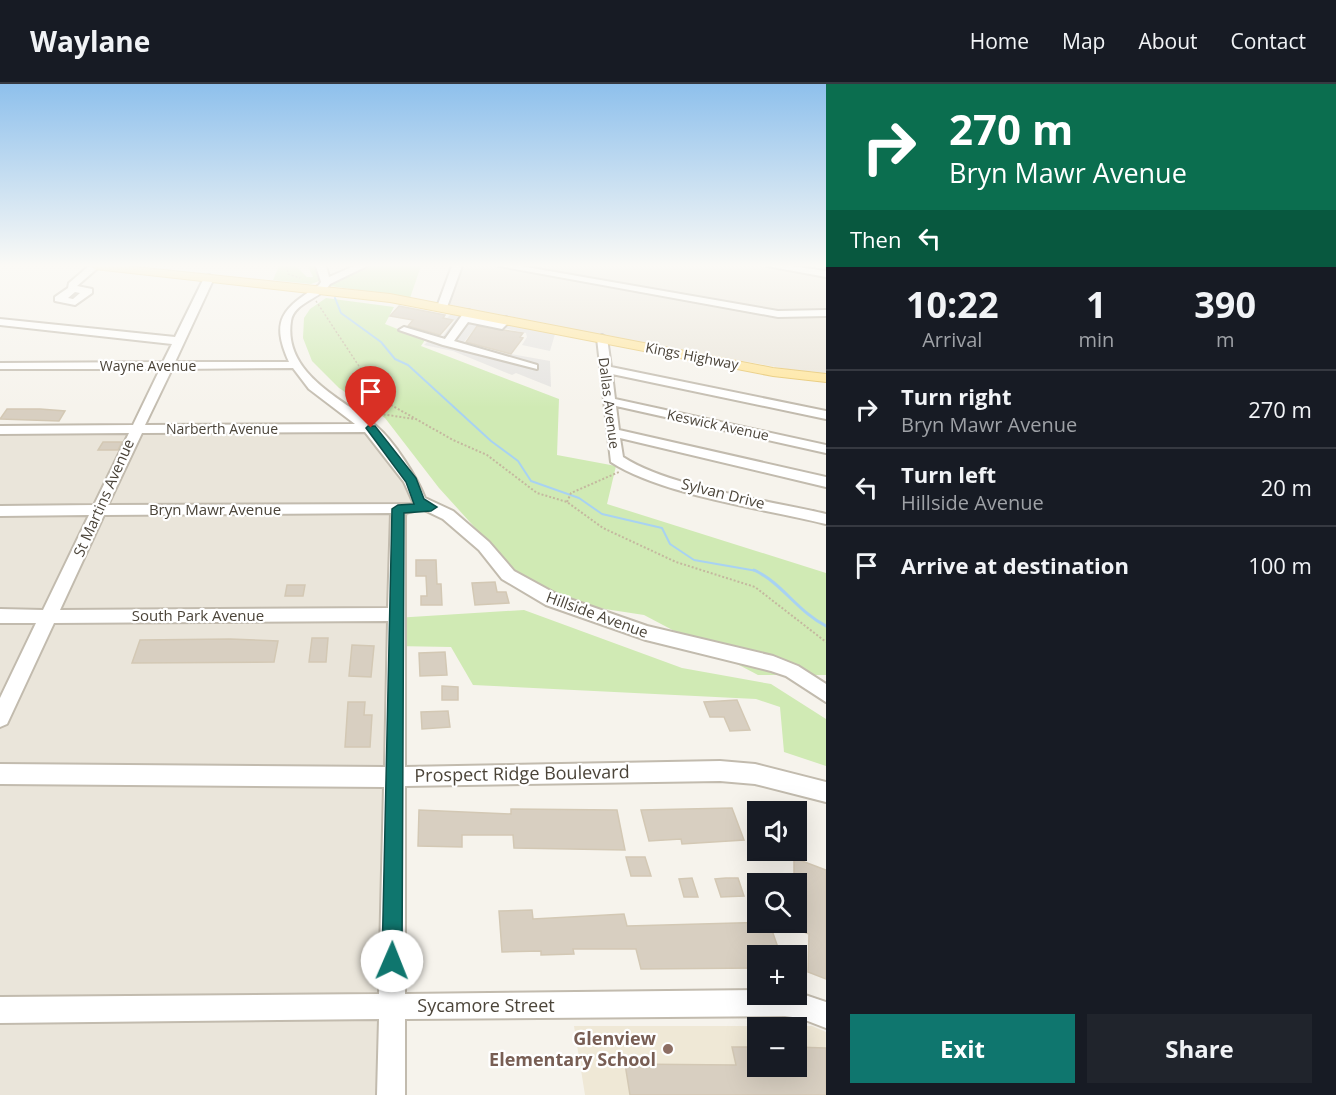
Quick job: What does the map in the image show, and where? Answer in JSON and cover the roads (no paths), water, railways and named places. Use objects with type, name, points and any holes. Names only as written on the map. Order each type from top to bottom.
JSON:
[{"type":"main road","name":"Kings Highway","points":[[461,313],[762,370],[826,378]]},
{"type":"street","name":"St Martins Avenue","points":[[0,718],[191,313]]},
{"type":"street","name":"Hillside Avenue","points":[[290,313],[286,321],[288,348],[296,365],[324,396],[371,428],[411,481],[419,501],[448,515],[484,546],[508,575],[536,593],[646,633],[772,664],[792,672],[826,694]]},
{"type":"street","points":[[776,313],[799,315],[824,313]]},
{"type":"street","points":[[447,343],[467,315]]},
{"type":"street","points":[[0,322],[178,340]]},
{"type":"street","points":[[404,330],[533,367]]},
{"type":"street","name":"Dallas Avenue","points":[[602,338],[615,459],[624,467]]},
{"type":"street","name":"Wayne Avenue","points":[[0,366],[296,365]]},
{"type":"street","points":[[605,369],[826,415]]},
{"type":"street","name":"Keswick Avenue","points":[[609,401],[826,449]]},
{"type":"street","name":"Narberth Avenue","points":[[0,430],[371,428]]},
{"type":"street","points":[[613,432],[826,482]]},
{"type":"street","name":"Sylvan Drive","points":[[624,467],[826,519]]},
{"type":"street","name":"Bryn Mawr Avenue","points":[[0,511],[431,507]]},
{"type":"street","points":[[391,1095],[398,509]]},
{"type":"street","name":"South Park Avenue","points":[[0,616],[225,617],[397,614]]},
{"type":"street","name":"Prospect Ridge Boulevard","points":[[0,774],[395,777],[720,771],[755,774],[826,792]]},
{"type":"street","name":"Sycamore Street","points":[[0,1010],[785,1004],[801,1005],[826,1015]]},
{"type":"waterway","points":[[341,313],[381,342],[395,359],[408,365],[491,441],[518,461],[531,481],[579,498],[602,514],[662,528],[670,544],[694,560],[755,571]]},
{"type":"waterway","points":[[755,571],[773,582],[807,613],[826,626]]},
{"type":"place","name":"Glenview Elementary School","points":[[668,1049]]}]
